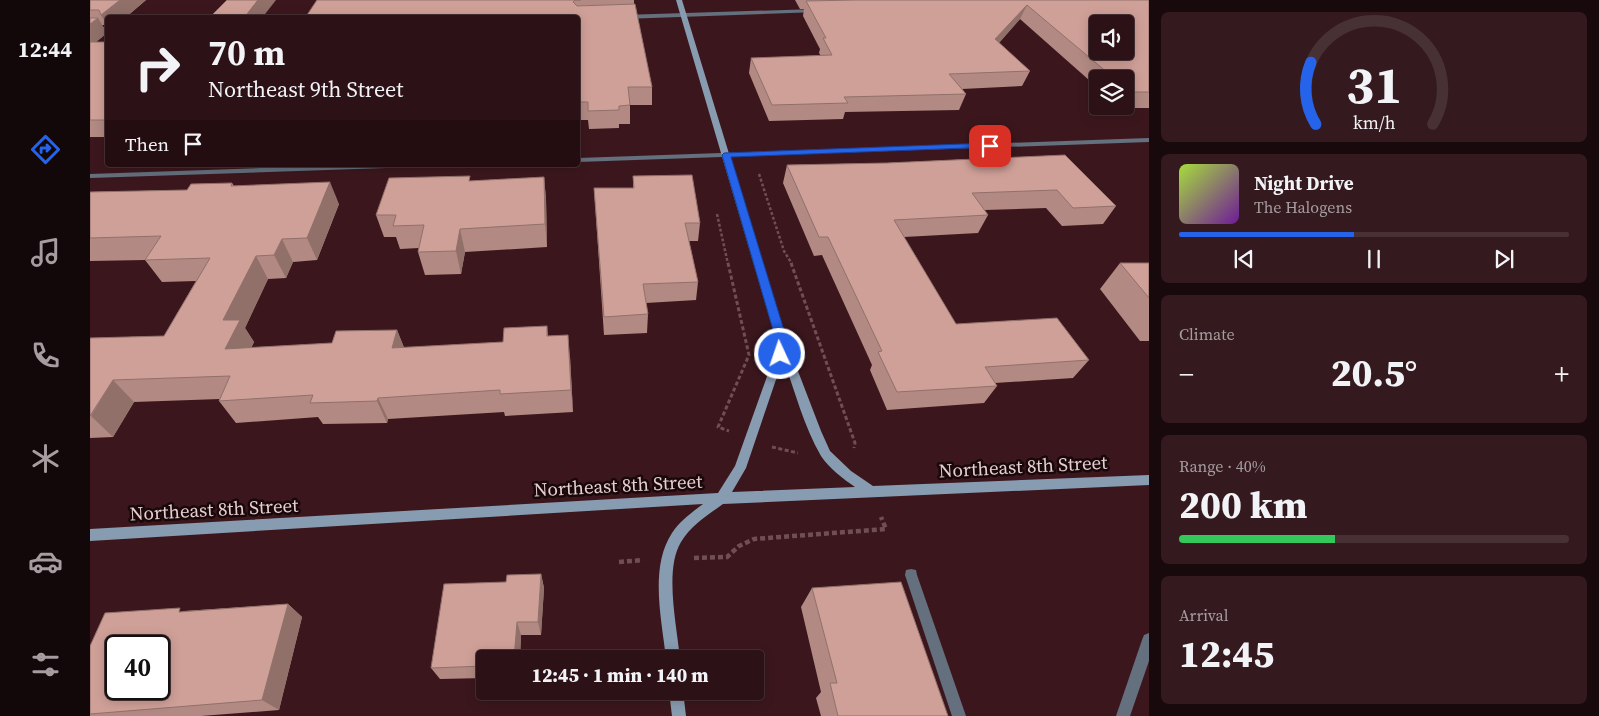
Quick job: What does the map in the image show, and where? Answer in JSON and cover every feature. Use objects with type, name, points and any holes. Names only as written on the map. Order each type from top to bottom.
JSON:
[{"type":"street","points":[[679,0],[781,340],[815,432],[826,454],[847,475],[871,492]]},
{"type":"street","points":[[616,17],[822,11]]},
{"type":"street","points":[[90,29],[105,29]]},
{"type":"street","points":[[580,160],[1149,140]]},
{"type":"street","points":[[90,176],[356,167]]},
{"type":"street","points":[[672,650],[664,580],[667,558],[676,538],[690,522],[721,498],[740,468],[780,354],[781,340]]},
{"type":"street","name":"Northeast 8th Street","points":[[90,535],[721,498],[1149,480]]},
{"type":"street","points":[[911,575],[959,716]]},
{"type":"street","points":[[1123,716],[1149,640]]},
{"type":"street","points":[[677,700],[679,716]]},
{"type":"path","points":[[752,154],[784,250],[794,267],[797,281],[855,443],[854,450]]},
{"type":"path","points":[[717,213],[749,355],[718,427],[728,430]]},
{"type":"building","points":[[90,0],[120,0],[101,15],[99,10],[90,10]]},
{"type":"building","points":[[227,0],[258,0],[246,15],[212,15]]},
{"type":"building","points":[[317,0],[575,0],[573,2],[577,6],[635,4],[652,87],[628,87],[630,105],[619,106],[619,110],[588,111],[588,102],[580,102],[580,15],[307,15]]},
{"type":"building","points":[[1149,0],[1149,92],[1134,92],[1134,70],[1104,70],[1092,60],[1134,60],[1134,15],[1089,15],[1089,57],[1027,5],[995,39],[1030,71],[949,74],[966,94],[844,97],[848,103],[772,105],[751,58],[832,55],[823,38],[826,38],[806,1]]},
{"type":"building","points":[[90,18],[98,18],[90,24]]},
{"type":"building","points":[[90,42],[105,42],[105,120],[90,120]]},
{"type":"building","points":[[1065,155],[1116,206],[1073,208],[1057,190],[972,193],[988,215],[894,220],[956,324],[1057,318],[1089,360],[985,367],[997,386],[897,392],[878,352],[882,351],[828,237],[819,237],[787,165],[887,163]]},
{"type":"building","points":[[692,175],[700,223],[685,223],[698,282],[643,284],[648,314],[604,317],[594,188],[634,188],[633,176]]},
{"type":"building","points":[[470,176],[469,181],[544,177],[545,224],[460,229],[456,251],[418,252],[424,225],[393,226],[396,215],[376,215],[389,178]]},
{"type":"building","points":[[330,182],[307,238],[282,239],[274,255],[256,256],[223,320],[240,320],[225,349],[332,343],[336,331],[397,330],[392,348],[503,342],[504,328],[547,326],[547,336],[568,335],[571,390],[500,394],[500,390],[378,398],[377,401],[310,403],[313,395],[219,401],[230,376],[113,380],[90,416],[90,338],[164,336],[210,258],[145,260],[161,236],[90,238],[90,192],[187,190],[191,184],[232,183],[231,186]]},
{"type":"building","points":[[1120,263],[1149,263],[1149,298]]},
{"type":"building","points":[[541,574],[538,622],[517,622],[515,650],[476,650],[476,666],[431,668],[444,584],[506,582],[507,575]]},
{"type":"building","points":[[901,582],[948,716],[838,716],[830,683],[837,683],[812,588]]},
{"type":"building","points":[[288,604],[262,700],[90,714],[90,646],[105,613],[180,608],[179,612]]},
{"type":"route","points":[[780,354],[781,340],[726,155],[990,146]]}]
